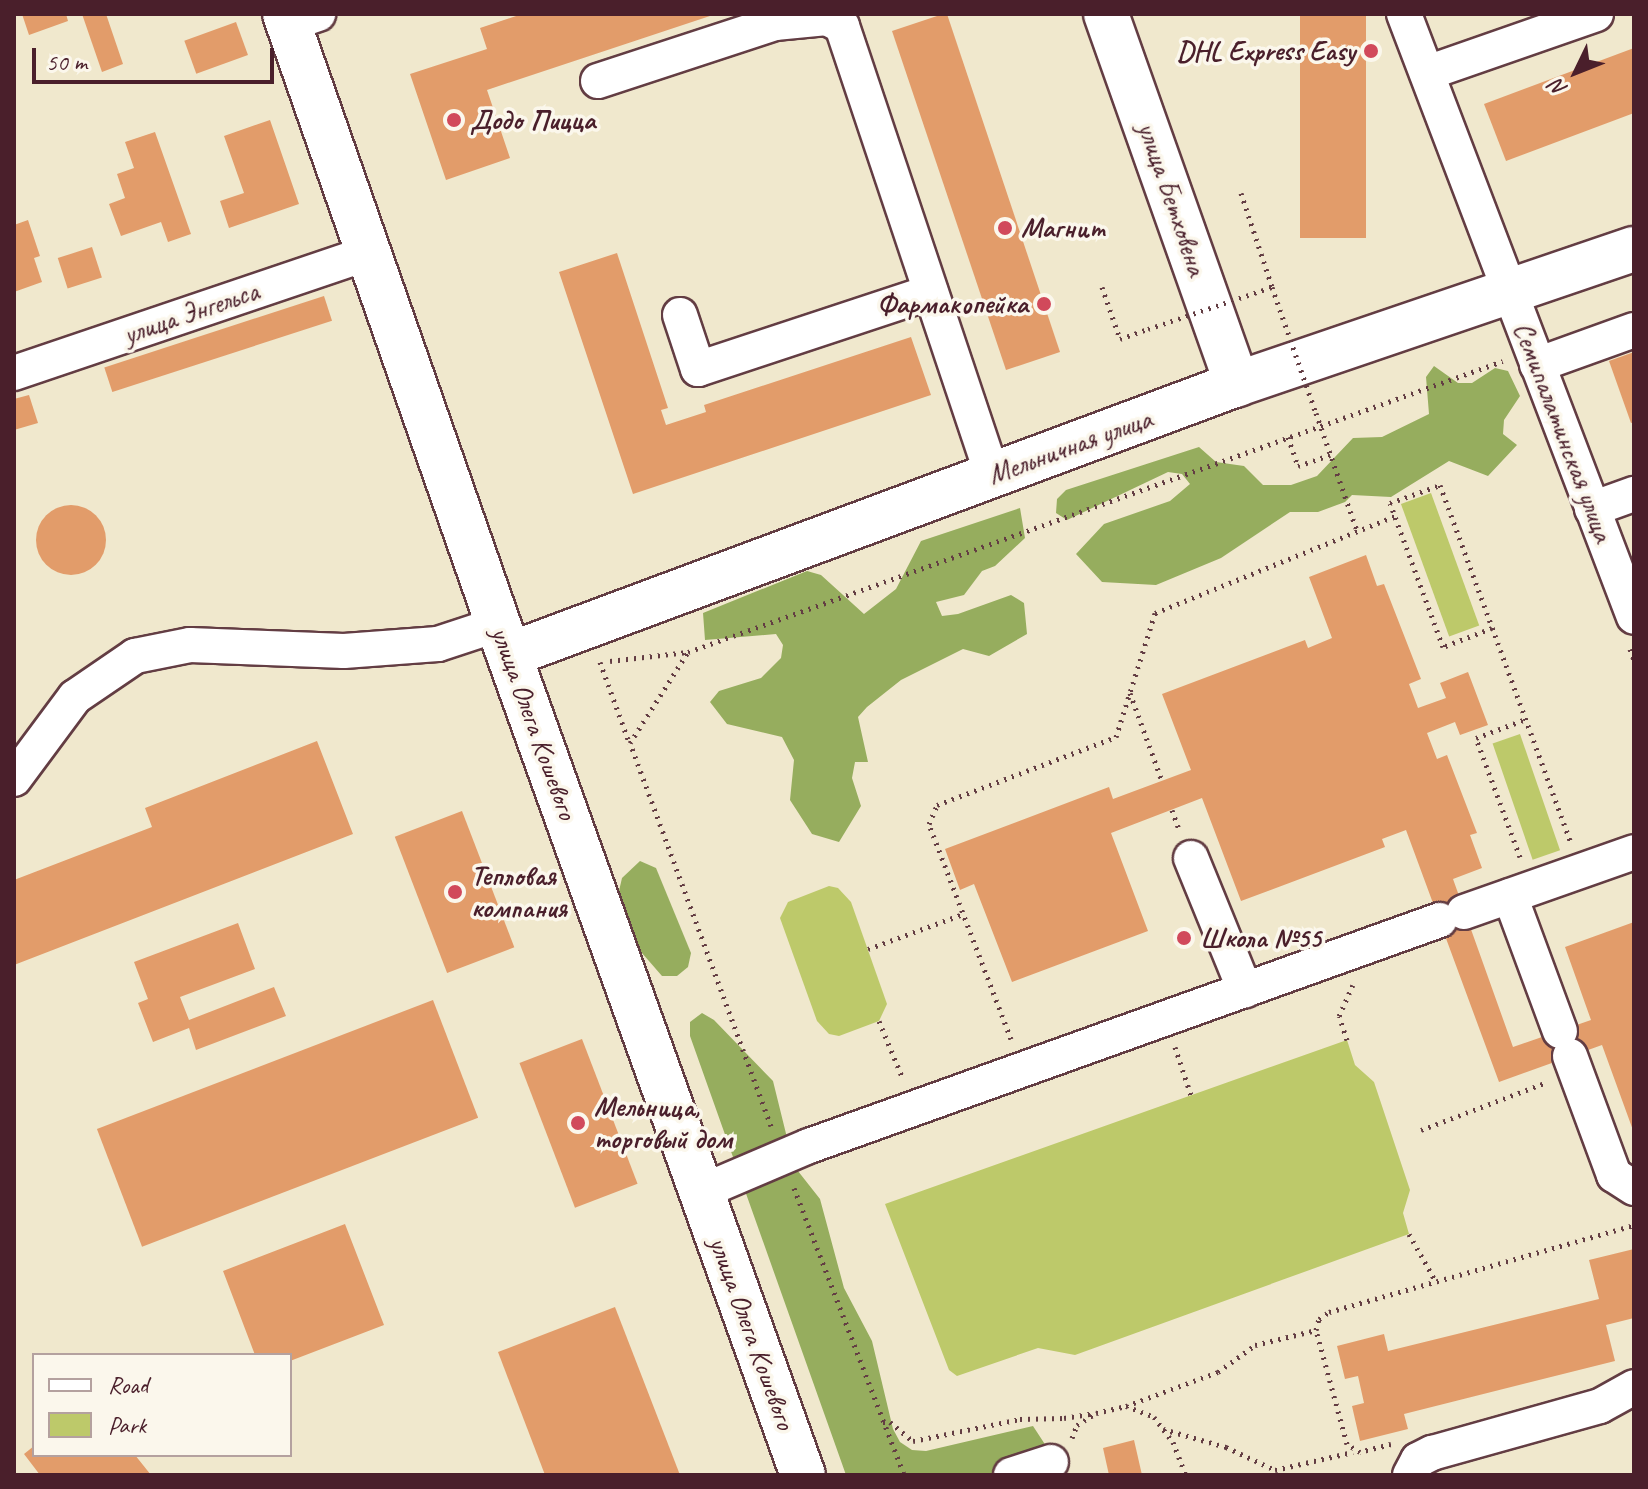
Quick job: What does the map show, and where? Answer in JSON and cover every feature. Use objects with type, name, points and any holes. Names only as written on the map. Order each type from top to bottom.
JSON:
[{"type":"main road","name":"улица Бетховена","points":[[1106,14],[1237,384]]},
{"type":"main road","name":"улица Олега Кошевого","points":[[297,17],[368,253],[803,1475]]},
{"type":"main road","name":"Мельничная улица","points":[[504,639],[992,475],[1237,384],[1634,249]]},
{"type":"street","name":"Семипалатинская улица","points":[[1404,14],[1508,292],[1521,362],[1592,509],[1631,631]]},
{"type":"street","points":[[1427,73],[1596,14]]},
{"type":"street","points":[[598,81],[775,23],[827,18],[842,26],[992,475]]},
{"type":"street","name":"улица Энгельса","points":[[14,373],[368,253]]},
{"type":"street","points":[[680,315],[698,369],[931,292]]},
{"type":"street","points":[[1521,362],[1634,330]]},
{"type":"street","points":[[1592,509],[1634,494]]},
{"type":"street","points":[[14,779],[75,697],[135,656],[190,645],[344,651],[504,639]]},
{"type":"street","points":[[1187,848],[1245,990]]},
{"type":"street","points":[[701,1192],[783,1157],[1452,916],[1517,881],[1634,852]]},
{"type":"street","points":[[1517,881],[1569,1053],[1614,1175],[1634,1188]]},
{"type":"street","points":[[1410,1475],[1418,1460],[1432,1453],[1600,1406],[1634,1387]]},
{"type":"street","points":[[1011,1475],[1051,1462]]},
{"type":"path","points":[[1241,193],[1357,531]]},
{"type":"path","points":[[1102,287],[1120,339],[1272,287]]},
{"type":"path","points":[[904,1475],[599,662],[688,652],[1288,437],[1521,362]]},
{"type":"path","points":[[1288,437],[1298,466],[1330,455]]},
{"type":"path","points":[[1492,628],[1443,647],[1390,503],[1440,485],[1573,847],[1560,852]]},
{"type":"path","points":[[1022,1070],[929,824],[937,805],[1116,737],[1155,613],[1395,516]]},
{"type":"path","points":[[1631,631],[1634,660]]},
{"type":"path","points":[[630,743],[688,652]]},
{"type":"path","points":[[1130,693],[1162,781]]},
{"type":"path","points":[[1517,881],[1476,738],[1526,719]]},
{"type":"path","points":[[1172,810],[1187,848]]},
{"type":"path","points":[[868,949],[963,914]]},
{"type":"path","points":[[1347,1040],[1339,1016],[1343,1002],[1362,971],[1367,947]]},
{"type":"path","points":[[879,1021],[908,1091]]},
{"type":"path","points":[[1171,1035],[1191,1095]]},
{"type":"path","points":[[1421,1130],[1569,1053]]},
{"type":"path","points":[[1354,1451],[1347,1444],[1316,1330],[1319,1319],[1329,1312],[1634,1225]]},
{"type":"path","points":[[1409,1234],[1436,1282]]},
{"type":"path","points":[[883,1422],[890,1422],[913,1441],[1020,1419],[1064,1418],[1096,1413],[1126,1406],[1218,1372],[1255,1345],[1316,1330]]},
{"type":"path","points":[[1126,1406],[1154,1417],[1173,1442],[1185,1474]]},
{"type":"path","points":[[1051,1462],[1066,1450],[1077,1425],[1096,1413]]},
{"type":"path","points":[[1163,1429],[1226,1447],[1275,1470],[1404,1440]]},
{"type":"green space","points":[[1434,366],[1458,383],[1472,383],[1495,368],[1508,371],[1520,396],[1504,420],[1503,434],[1517,445],[1488,476],[1449,461],[1391,497],[1352,495],[1345,502],[1318,512],[1290,512],[1221,558],[1156,585],[1102,582],[1076,554],[1104,524],[1170,501],[1190,484],[1182,474],[1168,472],[1067,520],[1056,513],[1057,499],[1066,490],[1199,447],[1216,462],[1244,466],[1263,485],[1291,485],[1317,476],[1353,438],[1382,437],[1429,414],[1426,377]]},
{"type":"green space","points":[[1431,493],[1479,625],[1449,636],[1401,504]]},
{"type":"green space","points":[[1020,508],[1025,538],[995,566],[982,571],[964,595],[936,602],[942,616],[958,614],[1011,595],[1024,603],[1027,634],[989,656],[963,649],[901,680],[867,707],[858,717],[868,762],[855,762],[852,778],[861,806],[839,842],[812,834],[790,800],[794,760],[782,737],[727,724],[710,702],[719,691],[761,678],[781,658],[783,645],[776,634],[705,640],[703,613],[807,571],[821,575],[864,614],[896,589],[921,541]]},
{"type":"green space","points":[[1520,734],[1560,850],[1533,860],[1493,743]]},
{"type":"green space","points":[[640,861],[656,868],[691,953],[688,967],[677,976],[662,976],[635,945],[619,891],[622,878]]},
{"type":"green space","points":[[829,886],[838,888],[851,902],[887,1004],[879,1021],[839,1036],[829,1034],[817,1021],[780,918],[788,902]]},
{"type":"green space","points":[[702,1013],[714,1020],[773,1081],[794,1166],[820,1199],[844,1288],[872,1341],[893,1429],[900,1442],[912,1450],[926,1451],[1033,1426],[1048,1449],[1031,1475],[846,1475],[690,1036],[690,1022]]},
{"type":"green space","points":[[1347,1040],[1355,1065],[1374,1082],[1410,1190],[1403,1213],[1409,1234],[1075,1355],[1038,1348],[957,1376],[949,1370],[885,1204]]},
{"type":"building","points":[[22,14],[66,14],[68,21],[29,35]]},
{"type":"building","points":[[82,14],[106,14],[123,64],[102,72]]},
{"type":"building","points":[[522,14],[713,15],[487,90],[510,158],[446,180],[410,74],[487,49],[480,28]]},
{"type":"building","points":[[947,14],[1060,352],[1006,370],[892,31]]},
{"type":"building","points":[[1300,14],[1366,14],[1366,238],[1300,238]]},
{"type":"building","points":[[236,22],[248,55],[196,74],[184,41]]},
{"type":"building","points":[[1634,48],[1634,113],[1506,161],[1484,104]]},
{"type":"building","points":[[270,120],[299,204],[229,228],[220,201],[244,193],[224,136]]},
{"type":"building","points":[[155,132],[191,234],[168,242],[161,222],[121,236],[109,204],[125,198],[117,174],[134,168],[125,142]]},
{"type":"building","points":[[28,220],[40,256],[34,258],[42,282],[14,292],[14,225]]},
{"type":"building","points":[[92,247],[102,277],[68,289],[58,258]]},
{"type":"building","points":[[617,253],[668,408],[661,410],[666,425],[706,412],[704,405],[911,337],[931,395],[633,494],[559,272]]},
{"type":"building","points":[[324,296],[332,321],[112,392],[104,367]]},
{"type":"building","points":[[1634,352],[1634,422],[1631,423],[1609,361]]},
{"type":"building","points":[[29,395],[38,423],[14,430],[14,399]]},
{"type":"building","points":[[71,505],[90,511],[100,521],[106,540],[100,559],[90,569],[71,575],[52,569],[42,559],[36,540],[42,521],[52,511]]},
{"type":"building","points":[[1366,555],[1377,586],[1384,584],[1421,679],[1409,684],[1418,708],[1446,698],[1440,683],[1468,672],[1488,725],[1460,735],[1455,722],[1427,733],[1437,759],[1447,755],[1477,833],[1470,835],[1482,868],[1453,879],[1513,1047],[1591,1020],[1565,947],[1634,922],[1634,1133],[1602,1045],[1499,1082],[1406,830],[1382,839],[1385,847],[1241,901],[1202,798],[1111,833],[1148,931],[1012,982],[974,884],[960,890],[945,849],[1109,787],[1113,799],[1191,770],[1162,694],[1305,640],[1308,648],[1332,638],[1309,577]]},
{"type":"building","points":[[317,741],[353,834],[14,965],[14,880],[152,827],[145,808]]},
{"type":"building","name":"Тепловая компания","points":[[462,811],[514,947],[447,973],[395,837]]},
{"type":"building","points":[[238,923],[255,969],[180,997],[189,1020],[274,987],[286,1016],[196,1050],[189,1028],[153,1042],[138,1003],[148,999],[134,962]]},
{"type":"building","points":[[433,1000],[478,1118],[142,1247],[97,1129]]},
{"type":"building","name":"Мельница, торговый дом","points":[[582,1039],[638,1184],[575,1208],[519,1063]]},
{"type":"building","points":[[345,1224],[384,1325],[292,1360],[292,1353],[254,1353],[223,1271]]},
{"type":"building","points":[[1634,1249],[1634,1318],[1606,1325],[1615,1361],[1404,1414],[1408,1429],[1360,1441],[1352,1406],[1364,1403],[1358,1376],[1345,1379],[1337,1346],[1384,1334],[1388,1351],[1599,1299],[1589,1260]]},
{"type":"building","points":[[615,1307],[680,1475],[545,1475],[498,1352]]},
{"type":"building","points":[[1134,1440],[1142,1475],[1109,1475],[1103,1448]]},
{"type":"building","points":[[32,1448],[32,1457],[137,1457],[151,1475],[40,1475],[24,1454]]},
{"type":"place","name":"DHL Express Easy","points":[[1371,51]]},
{"type":"place","name":"Додо Пицца","points":[[454,120]]},
{"type":"place","name":"Магнит","points":[[1005,228]]},
{"type":"place","name":"Фармакопейка","points":[[1044,304]]},
{"type":"place","name":"Тепловая компания","points":[[455,892]]},
{"type":"place","name":"Школа №55","points":[[1184,938]]},
{"type":"place","name":"Мельница, торговый дом","points":[[578,1123]]}]
